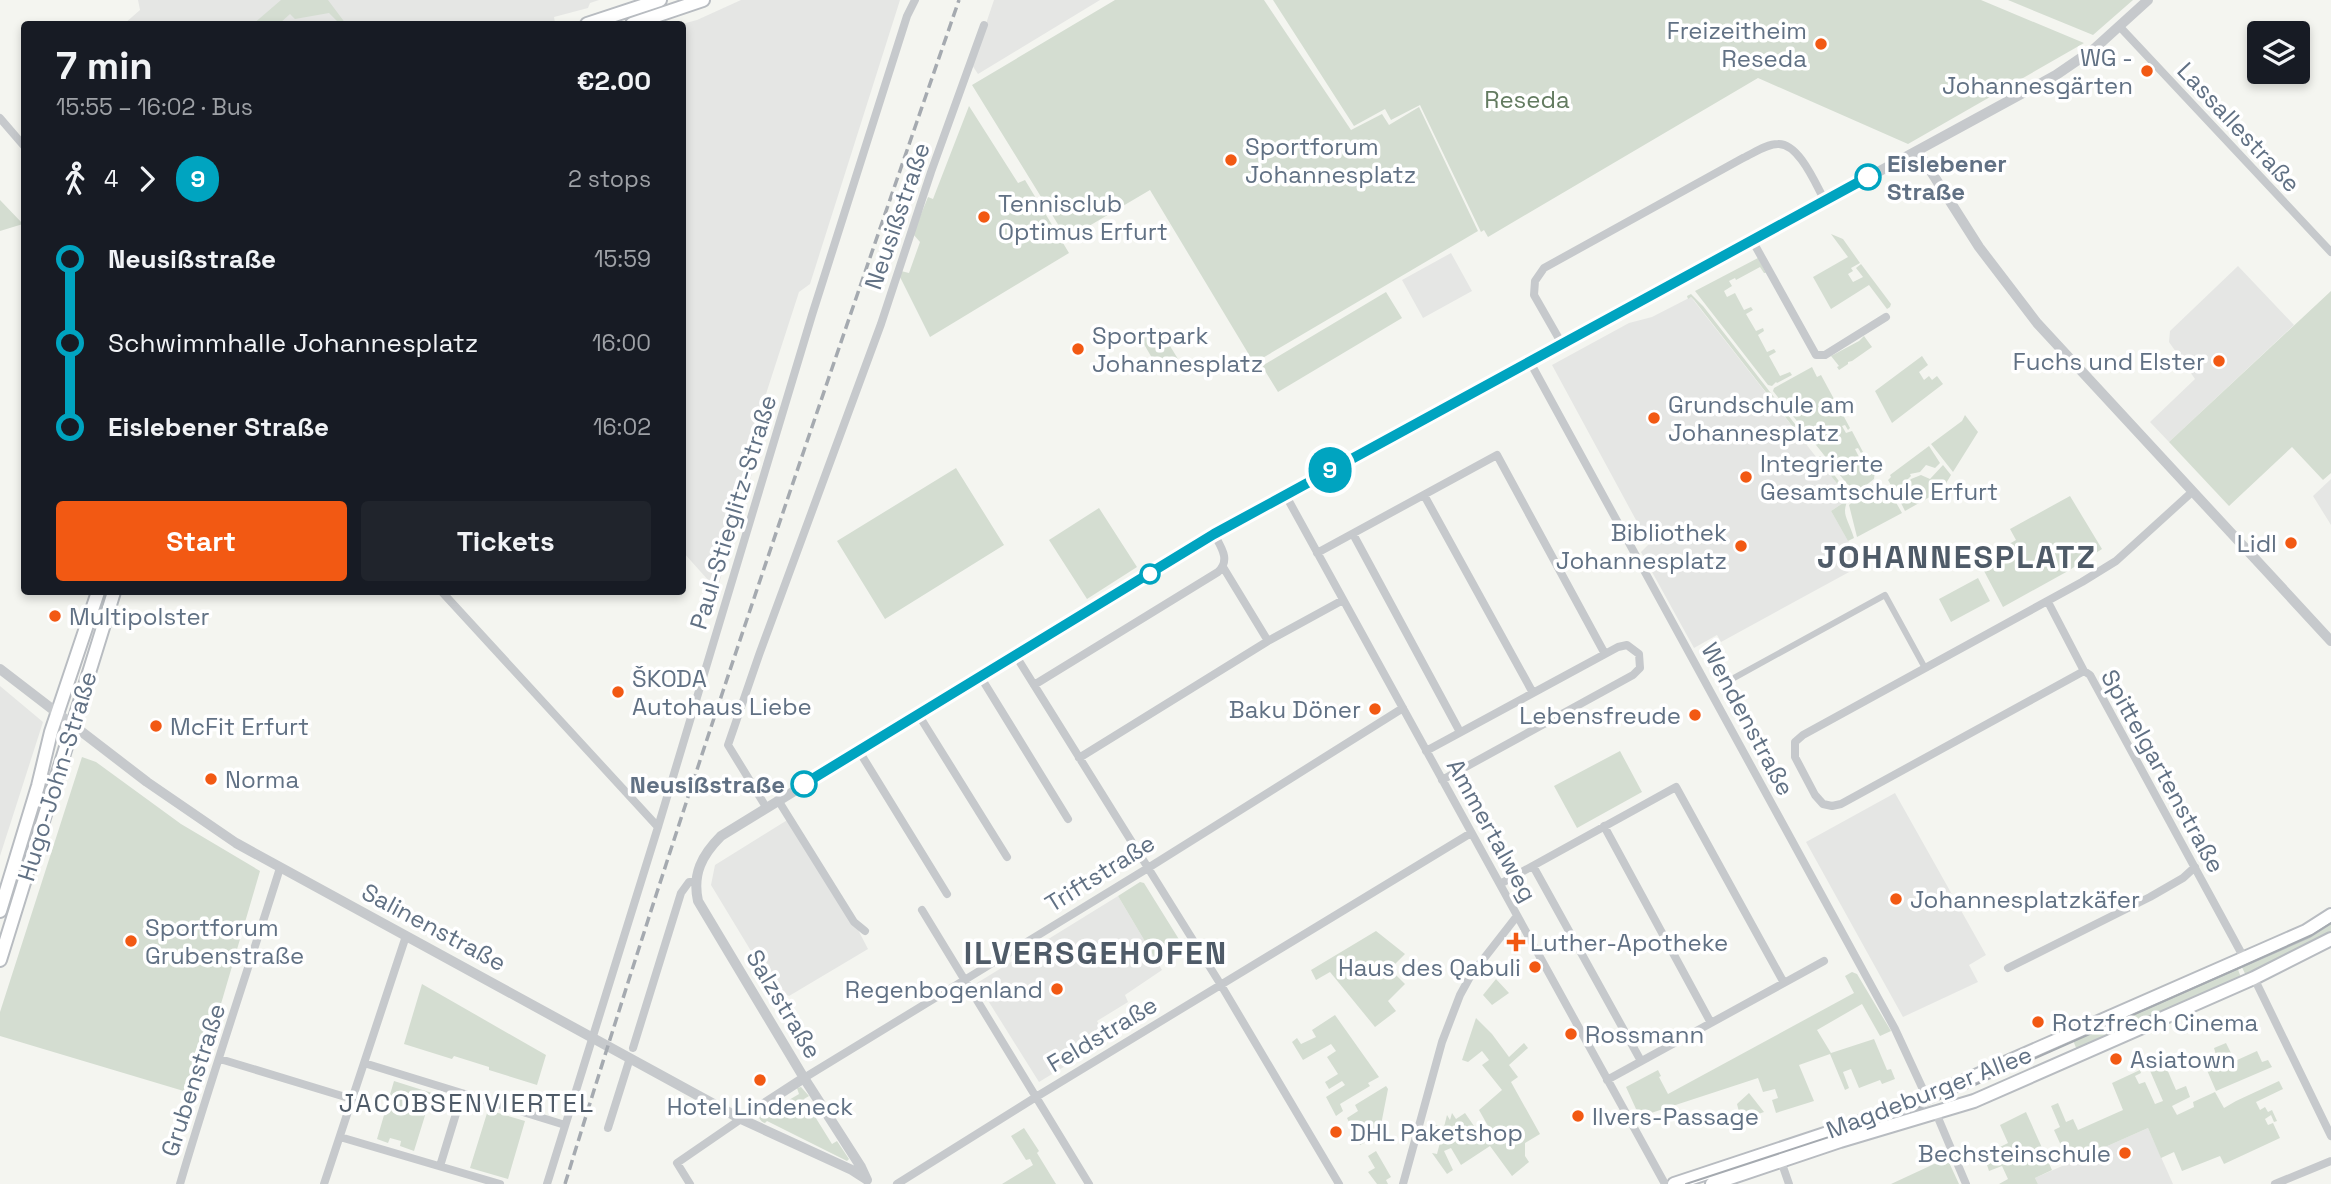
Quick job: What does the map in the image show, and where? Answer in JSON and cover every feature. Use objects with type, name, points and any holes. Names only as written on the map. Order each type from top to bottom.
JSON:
[{"type":"main road","points":[[596,21],[660,0]]},
{"type":"main road","points":[[641,21],[703,0]]},
{"type":"main road","name":"Hugo-John-Straße","points":[[0,911],[3,893],[97,595]]},
{"type":"main road","name":"Hugo-John-Straße","points":[[0,960],[113,595]]},
{"type":"main road","name":"Magdeburger Allee","points":[[1674,1184],[1927,1098],[2306,931],[2331,915]]},
{"type":"main road","name":"Magdeburger Allee","points":[[1712,1184],[1974,1101],[2254,978],[2331,939]]},
{"type":"street","name":"Paul-Stieglitz-Straße","points":[[547,1184],[812,315],[907,16],[915,0]]},
{"type":"street","points":[[608,1128],[681,893],[689,882],[696,882],[701,861],[721,836],[1214,534],[2056,75],[2094,49],[2148,0]]},
{"type":"street","name":"Neusißstraße","points":[[766,807],[728,745],[761,647],[881,324],[931,172],[984,25]]},
{"type":"street","name":"Lassallestraße","points":[[2120,27],[2331,252]]},
{"type":"street","points":[[0,118],[21,142]]},
{"type":"street","points":[[1562,344],[1534,295],[1535,281],[1544,268],[1742,158],[1769,145],[1781,143],[1790,146],[1799,156],[1825,201]]},
{"type":"street","points":[[1918,151],[1979,247],[2015,297],[2062,352],[2331,641]]},
{"type":"street","points":[[1752,240],[1816,355],[1825,355],[1886,317]]},
{"type":"street","name":"Wendenstraße","points":[[1530,362],[1895,1029],[1927,1098]]},
{"type":"street","points":[[1317,553],[1497,456],[1605,654]]},
{"type":"street","points":[[2084,671],[1841,804],[1823,804],[1795,757],[1795,742],[1802,735],[2048,602],[2116,561],[2192,492]]},
{"type":"street","name":"Ammertalweg","points":[[1285,494],[1665,1184]]},
{"type":"street","points":[[1423,495],[1533,693]]},
{"type":"street","points":[[1214,534],[1225,555],[1223,567],[1268,641]]},
{"type":"street","points":[[1353,534],[1460,732]]},
{"type":"street","points":[[1034,685],[1223,567]]},
{"type":"street","name":"Wendenstraße","points":[[1723,684],[1885,594],[1925,668]]},
{"type":"street","points":[[445,595],[658,827]]},
{"type":"street","points":[[1079,758],[1268,641],[1343,600]]},
{"type":"street","name":"Spittelgartenstraße","points":[[2048,602],[2245,958]]},
{"type":"street","points":[[1426,751],[1623,646],[1632,647],[1641,658],[1640,668],[1633,675],[1442,780]]},
{"type":"street","points":[[1016,656],[1221,985],[1339,1184]]},
{"type":"street","name":"Salinenstraße","points":[[0,670],[188,810],[280,868],[592,1037],[631,1053],[741,1119],[852,1170],[868,1182]]},
{"type":"street","points":[[980,676],[1068,819]]},
{"type":"street","name":"Triftstraße","points":[[690,1184],[677,1163],[741,1119],[1403,708]]},
{"type":"street","points":[[918,714],[1007,857]]},
{"type":"street","points":[[859,751],[947,894]]},
{"type":"street","points":[[1500,884],[1676,787],[1784,983]]},
{"type":"street","points":[[778,800],[854,922],[865,931]]},
{"type":"street","points":[[1604,826],[1711,1023]]},
{"type":"street","name":"Feldstraße","points":[[897,1184],[1471,833]]},
{"type":"street","points":[[1533,866],[1641,1061]]},
{"type":"street","points":[[2008,968],[2150,897],[2183,878],[2195,867]]},
{"type":"street","name":"Grubenstraße","points":[[180,1184],[280,868]]},
{"type":"street","name":"Salzstraße","points":[[696,882],[698,901],[705,915],[868,1182]]},
{"type":"street","points":[[3,893],[19,899]]},
{"type":"street","points":[[922,910],[1089,1184]]},
{"type":"street","points":[[1403,1184],[1442,1042],[1461,995],[1471,975],[1517,915]]},
{"type":"street","points":[[324,1184],[406,936]]},
{"type":"street","points":[[1608,1080],[1824,961]]},
{"type":"street","points":[[2254,978],[2331,1136]]},
{"type":"street","points":[[220,1059],[352,1099]]},
{"type":"street","points":[[364,1063],[565,1125]]},
{"type":"street","points":[[440,1166],[462,1094]]},
{"type":"street","points":[[1936,1113],[1966,1184]]},
{"type":"street","points":[[340,1138],[500,1184]]},
{"type":"street","points":[[1781,1161],[1790,1184]]},
{"type":"street","points":[[2275,1184],[2331,1161]]},
{"type":"shaded area","points":[[138,0],[599,0],[590,3],[588,8],[554,17],[555,21],[127,21],[140,10]]},
{"type":"shaded area","points":[[741,0],[900,0],[810,284],[799,292],[752,437],[762,440],[717,590],[686,555],[686,23]]},
{"type":"shaded area","points":[[994,0],[1100,0],[978,74],[972,65]]},
{"type":"shaded area","points":[[1451,253],[1472,291],[1423,318],[1402,280]]},
{"type":"shaded area","name":"Fuchs und Elster","points":[[2238,266],[2294,325],[2169,442],[2150,422],[2195,379],[2169,342],[2170,331]]},
{"type":"shaded area","name":"Integrierte Gesamtschule Erfurt","points":[[1691,297],[1849,499],[1831,511],[1862,565],[1721,642],[1717,635],[1694,648],[1641,552],[1649,544],[1552,365],[1629,323],[1652,317]]},
{"type":"shaded area","points":[[2331,479],[2331,525],[2313,496]]},
{"type":"shaded area","points":[[0,686],[43,722],[0,856]]},
{"type":"shaded area","name":"Johannesplatzkäfer","points":[[1895,793],[1986,955],[1969,965],[1978,982],[1903,1017],[1806,842]]},
{"type":"shaded area","points":[[789,819],[868,949],[789,996],[774,989],[711,885],[715,865]]},
{"type":"shaded area","name":"Regenbogenland","points":[[1118,896],[1162,970],[1125,995],[1128,1002],[1097,1021],[1108,1040],[1039,1082],[977,983]]},
{"type":"shaded area","name":"Bechsteinschule","points":[[2148,1128],[2173,1184],[2038,1184],[2035,1178]]},
{"type":"green space","points":[[281,0],[328,0],[344,21],[337,21],[329,13],[295,19],[290,14],[282,21],[256,21]]},
{"type":"green space","name":"Sportforum Johannesplatz","points":[[1115,0],[1264,0],[1351,130],[1382,114],[1389,125],[1419,107],[1478,231],[1254,363],[1150,190],[1067,239],[972,85]]},
{"type":"green space","name":"Reseda","points":[[1273,0],[1981,0],[2084,43],[1908,144],[1758,78],[1488,237],[1484,230],[1481,232],[1420,105],[1391,120],[1385,109],[1354,126]]},
{"type":"green space","points":[[2008,0],[2133,0],[2093,35]]},
{"type":"green space","name":"Tennisclub Optimus Erfurt","points":[[969,106],[1018,183],[1025,180],[1069,253],[930,337],[899,275],[901,271],[909,273],[920,242],[913,234],[928,197],[933,199]]},
{"type":"green space","points":[[0,200],[21,225],[0,231]]},
{"type":"green space","points":[[1831,234],[1843,239],[1860,263],[1851,268],[1853,271],[1848,274],[1853,282],[1863,277],[1856,268],[1861,264],[1891,304],[1890,307],[1887,309],[1869,285],[1831,309],[1813,277],[1848,257]]},
{"type":"green space","points":[[1758,258],[1766,273],[1760,267],[1729,281],[1732,286],[1724,291],[1727,297],[1735,293],[1744,310],[1751,307],[1753,310],[1746,314],[1756,331],[1763,328],[1764,331],[1758,335],[1767,352],[1774,349],[1776,352],[1769,356],[1780,376],[1790,372],[1792,375],[1772,386],[1768,385],[1695,291]]},
{"type":"green space","points":[[2331,291],[2331,473],[2323,480],[2292,447],[2229,506],[2169,442]]},
{"type":"green space","points":[[1386,292],[1402,318],[1278,392],[1262,366]]},
{"type":"green space","points":[[1691,294],[1809,442],[1807,445],[1694,300],[1691,297],[1688,299],[1687,296]]},
{"type":"green space","points":[[1159,328],[1178,359],[1159,370],[1141,339]]},
{"type":"green space","points":[[1864,336],[1872,347],[1839,370],[1831,356]]},
{"type":"green space","points":[[1922,356],[1928,365],[1919,372],[1924,380],[1929,376],[1932,380],[1937,376],[1943,384],[1892,423],[1875,391]]},
{"type":"green space","points":[[1812,367],[1817,377],[1821,375],[1834,399],[1829,402],[1833,410],[1836,408],[1836,402],[1850,428],[1848,430],[1845,425],[1842,426],[1846,433],[1852,431],[1863,452],[1855,449],[1859,457],[1865,454],[1875,471],[1874,479],[1855,494],[1773,391]]},
{"type":"green space","points":[[1965,415],[1978,432],[1953,472],[1931,444],[1962,421]]},
{"type":"green space","points":[[1929,446],[1940,463],[1935,468],[1926,465],[1920,472],[1910,474],[1895,492],[1888,480],[1890,475]]},
{"type":"green space","points":[[1820,456],[1850,496],[1849,499],[1817,458]]},
{"type":"green space","points":[[1943,465],[1951,475],[1942,490],[1905,511],[1898,497],[1911,479],[1921,475],[1930,479]]},
{"type":"green space","points":[[956,468],[1004,545],[885,619],[837,541]]},
{"type":"green space","points":[[1873,485],[1876,488],[1886,485],[1902,513],[1857,537],[1849,505]]},
{"type":"green space","name":"JOHANNESPLATZ","points":[[2070,496],[2102,549],[2003,607],[1973,550],[1984,544],[1990,555],[2016,540],[2010,529]]},
{"type":"green space","points":[[1848,499],[1846,516],[1854,538],[1848,541],[1831,511]]},
{"type":"green space","points":[[1099,508],[1137,567],[1087,599],[1049,540]]},
{"type":"green space","points":[[1978,578],[1990,601],[1951,622],[1939,599]]},
{"type":"green space","points":[[1620,751],[1642,792],[1577,828],[1554,786]]},
{"type":"green space","name":"Sportforum Grubenstraße","points":[[82,757],[96,762],[181,824],[260,871],[201,1072],[193,1070],[187,1092],[0,1036],[0,1012]]},
{"type":"green space","points":[[1140,882],[1144,883],[1185,949],[1159,965],[1118,896]]},
{"type":"green space","points":[[2331,922],[2331,938],[2247,978],[2241,965]]},
{"type":"green space","points":[[1376,931],[1405,954],[1390,969],[1405,984],[1388,1001],[1396,1011],[1375,1027],[1330,972],[1316,980],[1311,970]]},
{"type":"green space","points":[[2237,967],[2242,980],[2077,1050],[2072,1038]]},
{"type":"green space","points":[[1852,972],[1857,974],[1891,1031],[1880,1036],[1862,1004],[1817,1030],[1831,1053],[1874,1039],[1887,1070],[1891,1069],[1895,1079],[1882,1084],[1880,1080],[1859,1088],[1851,1069],[1843,1072],[1849,1088],[1845,1090],[1830,1054],[1799,1065],[1814,1101],[1776,1113],[1772,1100],[1778,1098],[1775,1089],[1763,1092],[1758,1078],[1645,1115],[1636,1109],[1626,1087],[1658,1070],[1668,1094],[1854,993],[1845,976]]},
{"type":"green space","points":[[1496,979],[1509,993],[1492,1005],[1483,995]]},
{"type":"green space","points":[[422,984],[546,1055],[537,1085],[454,1056],[452,1059],[404,1044]]},
{"type":"green space","points":[[1335,1015],[1379,1077],[1368,1083],[1370,1086],[1340,1104],[1343,1111],[1336,1116],[1326,1097],[1345,1085],[1342,1081],[1329,1089],[1325,1082],[1338,1074],[1327,1057],[1336,1051],[1331,1044],[1303,1060],[1292,1042],[1297,1038],[1301,1044],[1316,1037],[1312,1030]]},
{"type":"green space","points":[[1476,1018],[1509,1057],[1524,1043],[1528,1048],[1509,1065],[1518,1077],[1511,1082],[1540,1134],[1525,1143],[1525,1156],[1529,1162],[1512,1176],[1490,1146],[1461,1165],[1451,1148],[1444,1151],[1453,1170],[1447,1174],[1432,1153],[1437,1154],[1442,1135],[1427,1131],[1429,1123],[1444,1127],[1447,1115],[1450,1120],[1452,1113],[1456,1119],[1465,1113],[1474,1126],[1466,1132],[1469,1138],[1473,1135],[1476,1138],[1480,1136],[1478,1133],[1488,1126],[1479,1110],[1502,1090],[1482,1065],[1489,1060],[1482,1051],[1468,1062],[1462,1060]]},
{"type":"green space","points":[[2226,1043],[2235,1061],[2257,1051],[2262,1062],[2268,1060],[2272,1067],[2216,1091],[2203,1061],[2216,1055],[2214,1048]]},
{"type":"green space","points":[[2160,1053],[2176,1090],[2186,1086],[2190,1097],[2172,1106],[2177,1115],[2194,1107],[2193,1102],[2215,1092],[2224,1108],[2279,1081],[2283,1089],[2256,1102],[2260,1110],[2265,1107],[2268,1112],[2272,1110],[2277,1121],[2274,1122],[2271,1115],[2265,1119],[2268,1125],[2273,1123],[2280,1138],[2224,1164],[2220,1156],[2182,1171],[2174,1152],[2161,1158],[2148,1128],[2069,1163],[2054,1130],[2060,1127],[2051,1106],[2058,1103],[2066,1122],[2073,1119],[2078,1130],[2123,1110],[2112,1083],[2140,1070],[2141,1073],[2135,1076],[2139,1084],[2145,1082],[2155,1104],[2163,1101],[2145,1059]]},
{"type":"green space","points":[[394,1081],[432,1093],[414,1151],[400,1146],[401,1141],[390,1138],[388,1143],[377,1139]]},
{"type":"green space","points":[[1386,1086],[1388,1089],[1379,1135],[1360,1145],[1347,1118],[1358,1111],[1355,1105]]},
{"type":"green space","points":[[801,1087],[809,1096],[804,1099],[832,1144],[837,1141],[849,1159],[847,1161],[760,1119],[758,1114],[764,1108],[767,1113],[799,1094],[797,1088]]},
{"type":"green space","points":[[1749,1093],[1764,1112],[1741,1120],[1737,1104]]},
{"type":"green space","points":[[488,1110],[525,1121],[508,1179],[470,1168]]},
{"type":"green space","points":[[2026,1112],[2052,1170],[2035,1178],[2038,1184],[1999,1184],[2008,1179],[2002,1166],[1989,1171],[1987,1165],[2002,1158],[1998,1148],[2008,1143],[2000,1125]]},
{"type":"green space","points":[[1024,1128],[1056,1184],[1002,1184],[1033,1165],[1030,1159],[1026,1160],[1011,1136]]},
{"type":"green space","points":[[1376,1151],[1391,1177],[1386,1180],[1388,1184],[1377,1184],[1368,1172],[1375,1168],[1368,1156]]},
{"type":"green space","points":[[1947,1158],[1959,1184],[1891,1184]]},
{"type":"tram line","points":[[1686,1184],[1902,1113],[1968,1088],[2312,935],[2331,923]]},
{"type":"railway","points":[[565,1184],[707,738],[959,0]]},
{"type":"bus line","name":"9","points":[[804,784],[1214,534],[1868,177]]},
{"type":"place","name":"Freizeitheim Reseda","points":[[1821,44]]},
{"type":"place","name":"WG - Johannesgärten","points":[[2147,71]]},
{"type":"place","name":"Sportforum Johannesplatz","points":[[1231,160]]},
{"type":"place","name":"Eislebener Straße","points":[[1868,177]]},
{"type":"place","name":"Tennisclub Optimus Erfurt","points":[[984,217]]},
{"type":"place","name":"Sportpark Johannesplatz","points":[[1078,349]]},
{"type":"place","name":"Fuchs und Elster","points":[[2219,361]]},
{"type":"place","name":"Grundschule am Johannesplatz","points":[[1654,418]]},
{"type":"place","name":"Integrierte Gesamtschule Erfurt","points":[[1746,477]]},
{"type":"place","name":"Lidl","points":[[2291,543]]},
{"type":"place","name":"Bibliothek Johannesplatz","points":[[1741,546]]},
{"type":"place","name":"Multipolster","points":[[55,616]]},
{"type":"place","name":"ŠKODA Autohaus Liebe","points":[[618,692]]},
{"type":"place","name":"Baku Döner","points":[[1375,709]]},
{"type":"place","name":"Lebensfreude","points":[[1695,715]]},
{"type":"place","name":"McFit Erfurt","points":[[156,726]]},
{"type":"place","name":"Norma","points":[[211,779]]},
{"type":"place","name":"Neusißstraße","points":[[804,784]]},
{"type":"place","name":"Johannesplatzkäfer","points":[[1896,899]]},
{"type":"place","name":"Sportforum Grubenstraße","points":[[131,941]]},
{"type":"place","name":"Luther-Apotheke","points":[[1516,942]]},
{"type":"place","name":"Haus des Qabuli","points":[[1535,967]]},
{"type":"place","name":"Regenbogenland","points":[[1057,989]]},
{"type":"place","name":"Rotzfrech Cinema","points":[[2038,1022]]},
{"type":"place","name":"Rossmann","points":[[1571,1034]]},
{"type":"place","name":"Asiatown","points":[[2116,1059]]},
{"type":"place","name":"Hotel Lindeneck","points":[[760,1080]]},
{"type":"place","name":"Ilvers-Passage","points":[[1578,1116]]},
{"type":"place","name":"DHL Paketshop","points":[[1336,1132]]},
{"type":"place","name":"Bechsteinschule","points":[[2125,1153]]},
{"type":"district","name":"JOHANNESPLATZ","points":[[1957,557]]},
{"type":"district","name":"ILVERSGEHOFEN","points":[[1096,953]]},
{"type":"district","name":"JACOBSENVIERTEL","points":[[467,1103]]}]
